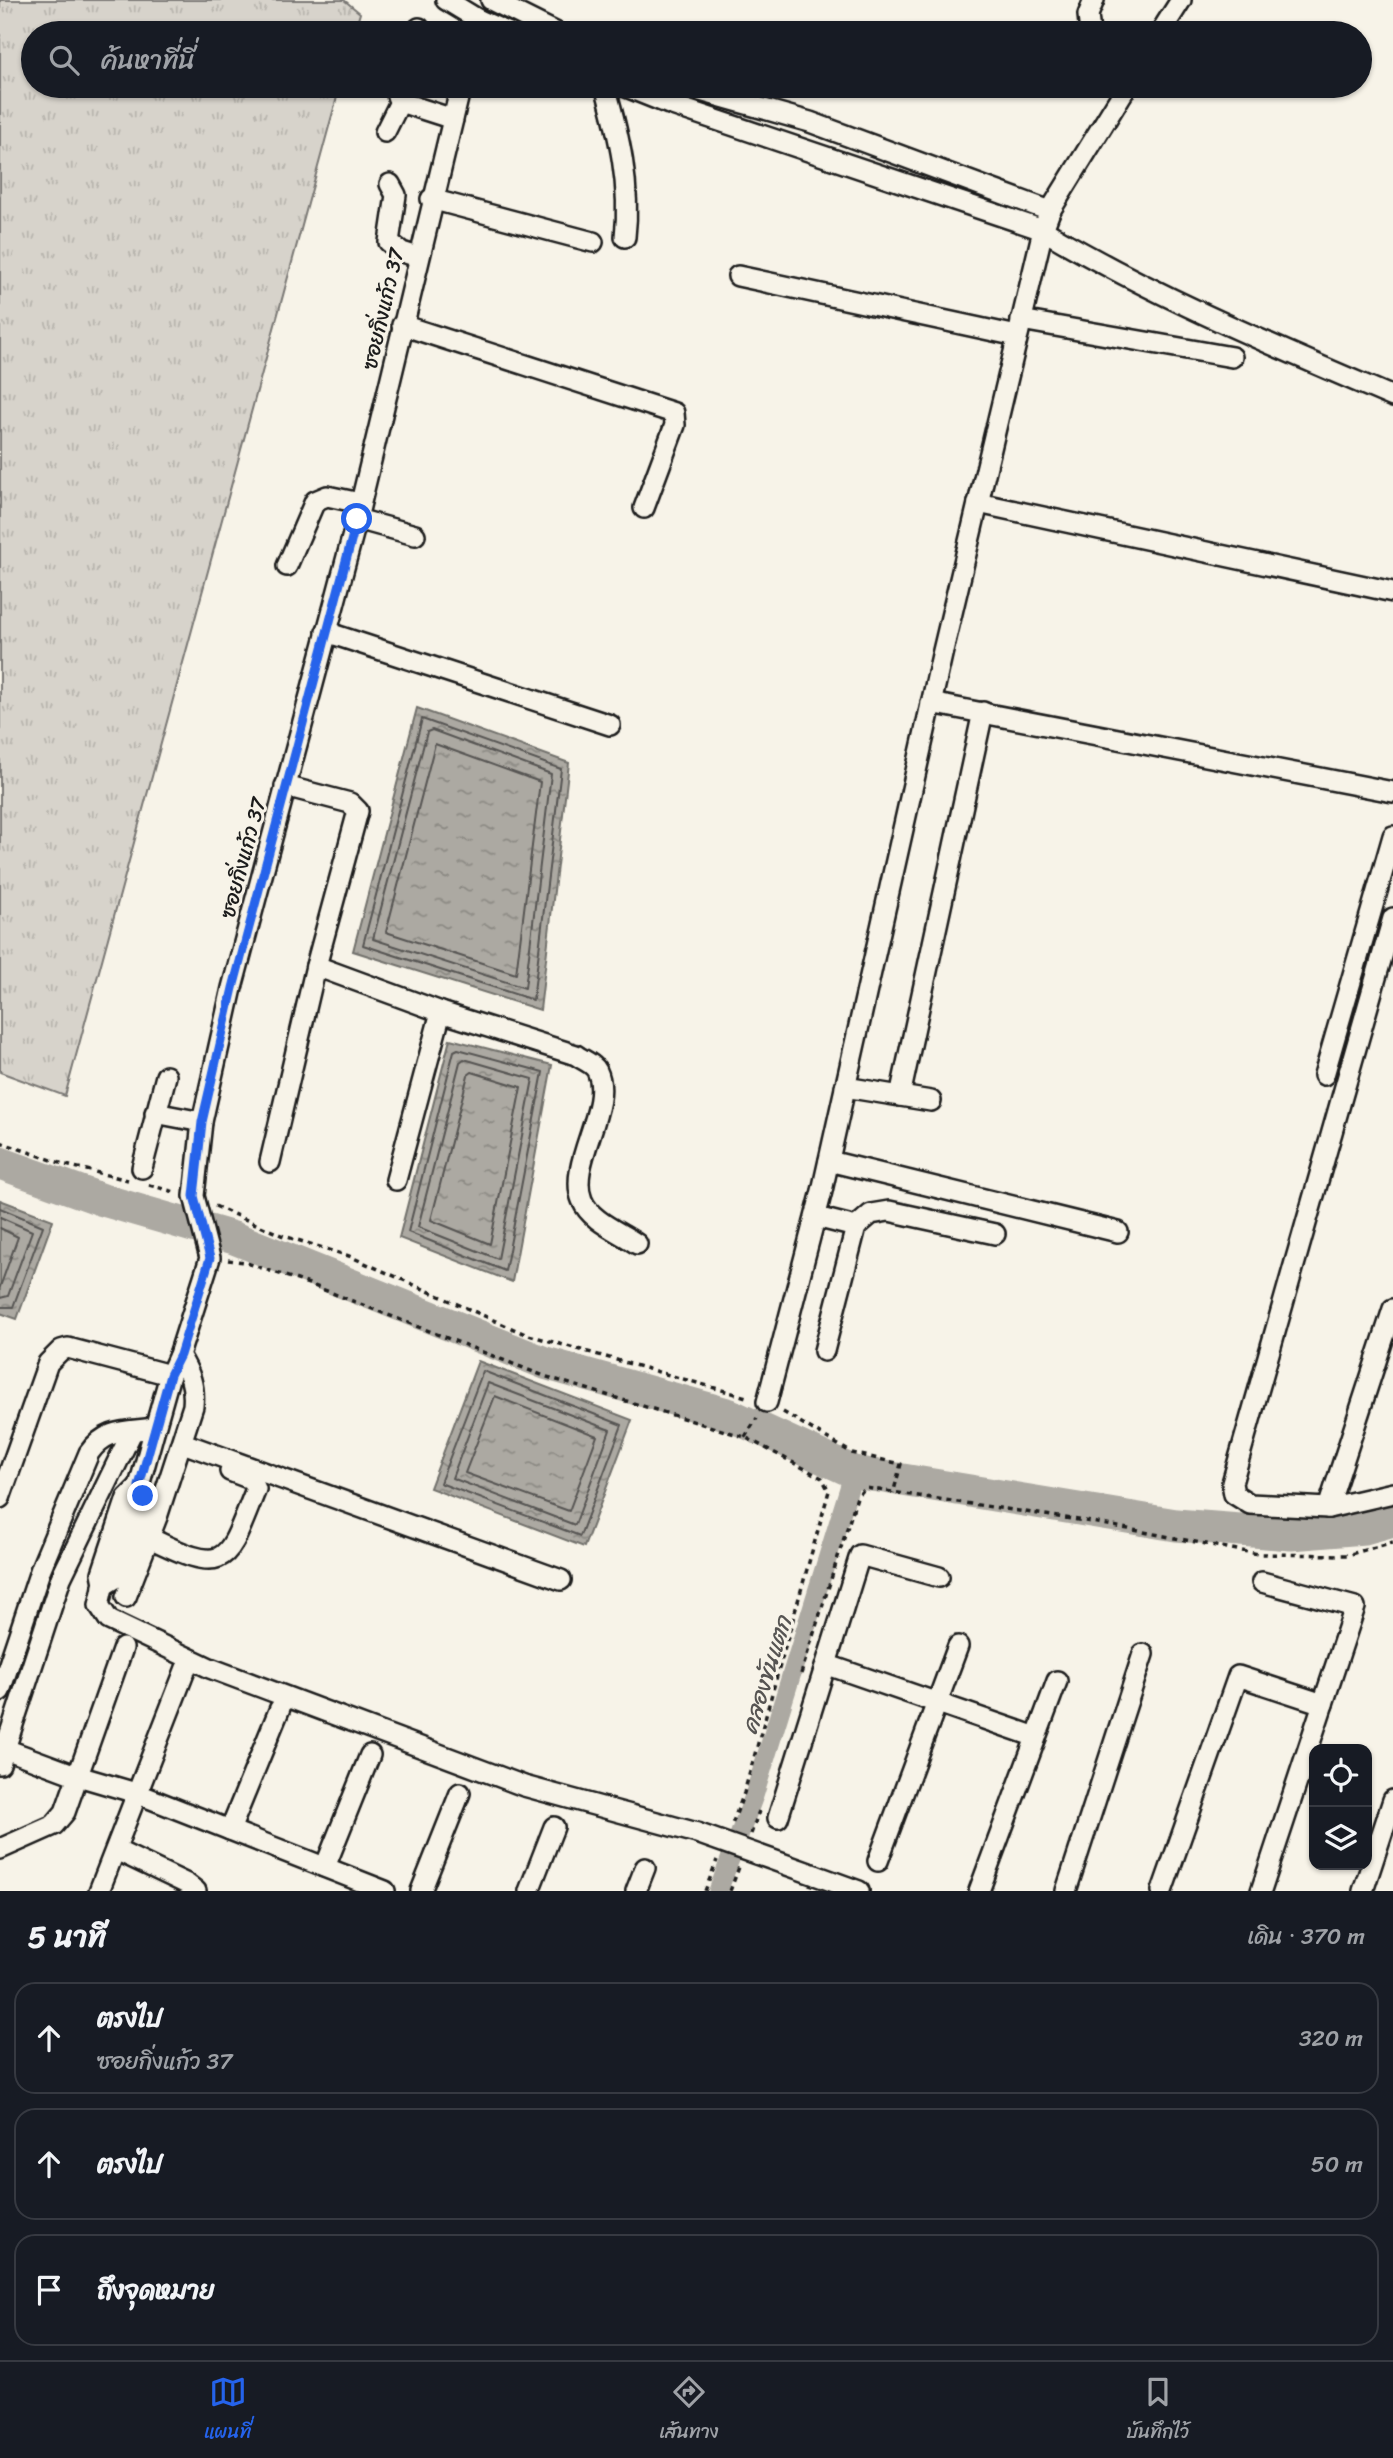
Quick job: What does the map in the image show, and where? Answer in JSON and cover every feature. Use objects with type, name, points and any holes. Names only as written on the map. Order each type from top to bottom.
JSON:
[{"type":"street","points":[[446,0],[471,21]]},
{"type":"street","points":[[491,0],[533,21]]},
{"type":"street","points":[[1089,21],[1088,15],[1094,0]]},
{"type":"street","points":[[1168,21],[1181,0]]},
{"type":"street","points":[[385,132],[398,98]]},
{"type":"street","points":[[408,98],[453,119]]},
{"type":"street","name":"ซอยกิ่งแก้ว 37","points":[[210,1258],[194,1196],[202,1122],[285,786],[358,511],[458,98]]},
{"type":"street","points":[[607,98],[626,187],[625,237]]},
{"type":"street","points":[[654,98],[1042,230],[1098,263],[1176,302],[1393,397]]},
{"type":"street","points":[[725,98],[810,122],[1049,211]]},
{"type":"street","points":[[767,1402],[816,1217],[931,704],[1042,230],[1049,211],[1120,98]]},
{"type":"street","points":[[390,184],[396,195],[388,234],[389,242],[392,247],[418,257]]},
{"type":"street","points":[[432,200],[593,242]]},
{"type":"street","points":[[737,276],[1019,328],[1232,357]]},
{"type":"street","points":[[402,325],[674,412],[675,425],[644,508]]},
{"type":"street","points":[[287,566],[316,500],[327,496],[415,535]]},
{"type":"street","points":[[978,503],[1393,592]]},
{"type":"street","points":[[326,632],[610,725]]},
{"type":"street","points":[[931,704],[1393,792]]},
{"type":"street","points":[[900,1096],[983,712]]},
{"type":"street","points":[[270,1163],[278,1117],[358,811],[351,803],[285,786]]},
{"type":"street","points":[[1324,1074],[1393,836]]},
{"type":"street","points":[[1393,918],[1232,1474],[1234,1494],[1250,1504],[1328,1508],[1393,1493]]},
{"type":"street","points":[[316,966],[441,1012],[576,1055],[591,1064],[597,1072],[600,1092],[581,1176],[582,1200],[600,1221],[637,1244]]},
{"type":"street","points":[[396,1180],[441,1012]]},
{"type":"street","points":[[139,1178],[166,1076]]},
{"type":"street","points":[[845,1087],[931,1101]]},
{"type":"street","points":[[155,1113],[202,1122]]},
{"type":"street","points":[[829,1161],[1118,1232]]},
{"type":"street","points":[[824,1351],[856,1227],[871,1214],[889,1211],[995,1234]]},
{"type":"street","points":[[816,1217],[856,1227]]},
{"type":"street","points":[[210,1258],[180,1355],[170,1375],[139,1486],[127,1498],[102,1573],[103,1586],[99,1605],[108,1620],[210,1668],[524,1786],[697,1833],[859,1891]]},
{"type":"street","points":[[1328,1508],[1393,1309]]},
{"type":"street","points":[[0,1498],[48,1363],[61,1350],[83,1351],[170,1375]]},
{"type":"street","points":[[103,1586],[116,1578],[182,1446],[195,1390],[191,1375],[180,1355]]},
{"type":"street","points":[[0,1691],[41,1568],[89,1453],[99,1439],[109,1434],[155,1428]]},
{"type":"street","points":[[132,1432],[61,1578],[2,1753],[136,1793],[385,1891]]},
{"type":"street","points":[[150,1538],[191,1558],[212,1559],[222,1556],[232,1549],[256,1489],[251,1479],[182,1446]]},
{"type":"street","points":[[182,1446],[561,1580]]},
{"type":"street","points":[[126,1597],[150,1538],[149,1513],[139,1486]]},
{"type":"street","points":[[55,1534],[76,1544]]},
{"type":"street","points":[[778,1818],[828,1665],[860,1555],[939,1577]]},
{"type":"street","points":[[41,1568],[61,1578]]},
{"type":"street","points":[[1261,1891],[1355,1607],[1262,1582]]},
{"type":"street","points":[[878,1861],[958,1646]]},
{"type":"street","points":[[0,1849],[54,1825],[65,1812],[123,1648]]},
{"type":"street","points":[[1066,1891],[1143,1654]]},
{"type":"street","points":[[828,1665],[1036,1737]]},
{"type":"street","points":[[99,1891],[186,1668]]},
{"type":"street","points":[[1162,1891],[1238,1676],[1323,1704]]},
{"type":"street","points":[[979,1891],[1057,1681]]},
{"type":"street","points":[[230,1830],[280,1708]]},
{"type":"street","points":[[325,1867],[370,1755]]},
{"type":"street","points":[[421,1891],[460,1793]]},
{"type":"street","points":[[1363,1891],[1393,1800]]},
{"type":"street","points":[[529,1891],[554,1827]]},
{"type":"street","points":[[116,1850],[187,1884],[196,1891]]},
{"type":"street","points":[[636,1891],[645,1868]]},
{"type":"path","points":[[0,1142],[66,1165],[139,1178],[194,1196],[281,1236],[348,1256],[525,1334],[767,1402],[852,1453],[901,1464],[893,1494]]},
{"type":"path","points":[[210,1258],[244,1262],[544,1376],[745,1437],[822,1478],[830,1492],[744,1793],[730,1830]]},
{"type":"path","points":[[745,1437],[767,1402]]},
{"type":"path","points":[[801,1676],[857,1497],[865,1488],[1092,1521],[1258,1554],[1347,1555],[1393,1542]]},
{"type":"path","points":[[748,1841],[762,1804]]},
{"type":"path","points":[[705,1891],[720,1854]]},
{"type":"path","points":[[730,1891],[739,1866]]},
{"type":"green space","points":[[0,0],[344,0],[360,13],[358,21],[21,21],[21,98],[337,98],[65,1096],[0,1072]]},
{"type":"water","points":[[417,708],[569,763],[540,1010],[353,951]]},
{"type":"water","points":[[450,1039],[552,1065],[512,1282],[399,1238]]},
{"type":"water","points":[[0,1200],[53,1220],[17,1319],[0,1313]]},
{"type":"water","points":[[478,1361],[632,1420],[584,1547],[430,1488]]},
{"type":"waterway","points":[[0,1163],[103,1200],[234,1238],[545,1363],[730,1415],[854,1472],[1176,1525],[1291,1534],[1364,1528],[1393,1520]]},
{"type":"waterway","name":"คลองขันแตก","points":[[718,1891],[754,1796],[854,1472]]},
{"type":"route","points":[[143,1496],[139,1486],[170,1375],[180,1355],[210,1258],[194,1196],[202,1122],[233,988],[357,519]]}]
